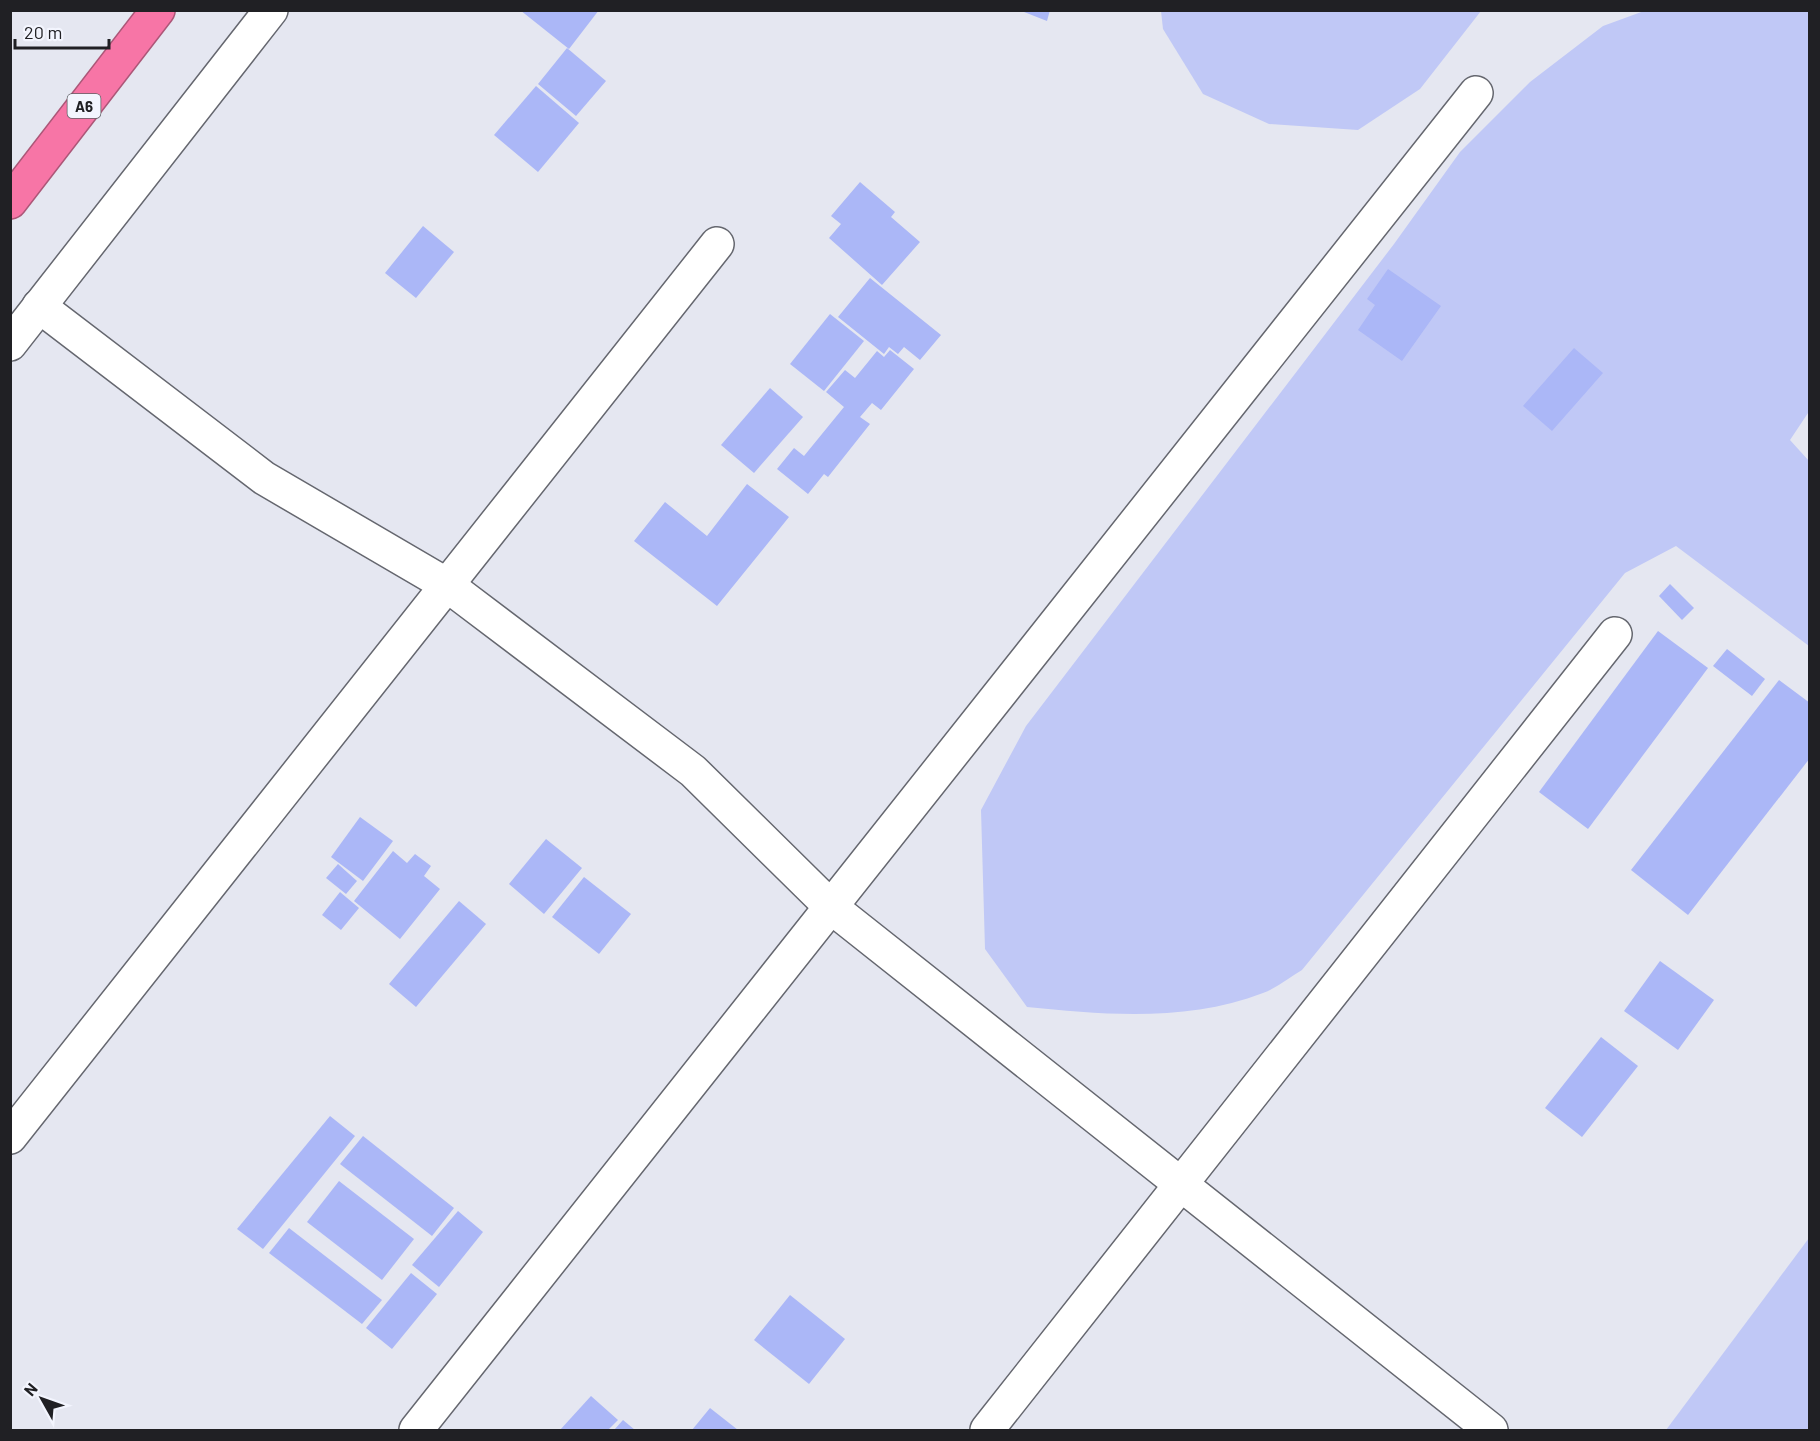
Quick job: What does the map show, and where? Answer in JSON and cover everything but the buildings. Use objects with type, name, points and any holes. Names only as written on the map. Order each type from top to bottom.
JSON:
[{"type":"highway","name":"A6","points":[[10,202],[158,10]]},
{"type":"street","points":[[10,344],[271,10]]},
{"type":"street","points":[[416,1431],[1476,93]]},
{"type":"street","points":[[10,1137],[717,244]]},
{"type":"street","points":[[39,306],[264,478],[447,585],[693,771],[831,907],[1491,1431]]},
{"type":"street","points":[[987,1431],[1615,634]]},
{"type":"shaded area","points":[[1161,10],[1481,11],[1420,89],[1358,130],[1269,124],[1203,94],[1163,29]]},
{"type":"shaded area","points":[[1644,11],[1809,11],[1810,410],[1790,440],[1809,461],[1809,646],[1676,546],[1625,573],[1302,970],[1263,993],[1205,1009],[1116,1014],[1027,1007],[985,949],[981,810],[1026,726],[1394,244],[1460,152],[1530,82],[1603,26]]},
{"type":"shaded area","points":[[1809,1238],[1809,1430],[1666,1430]]}]
